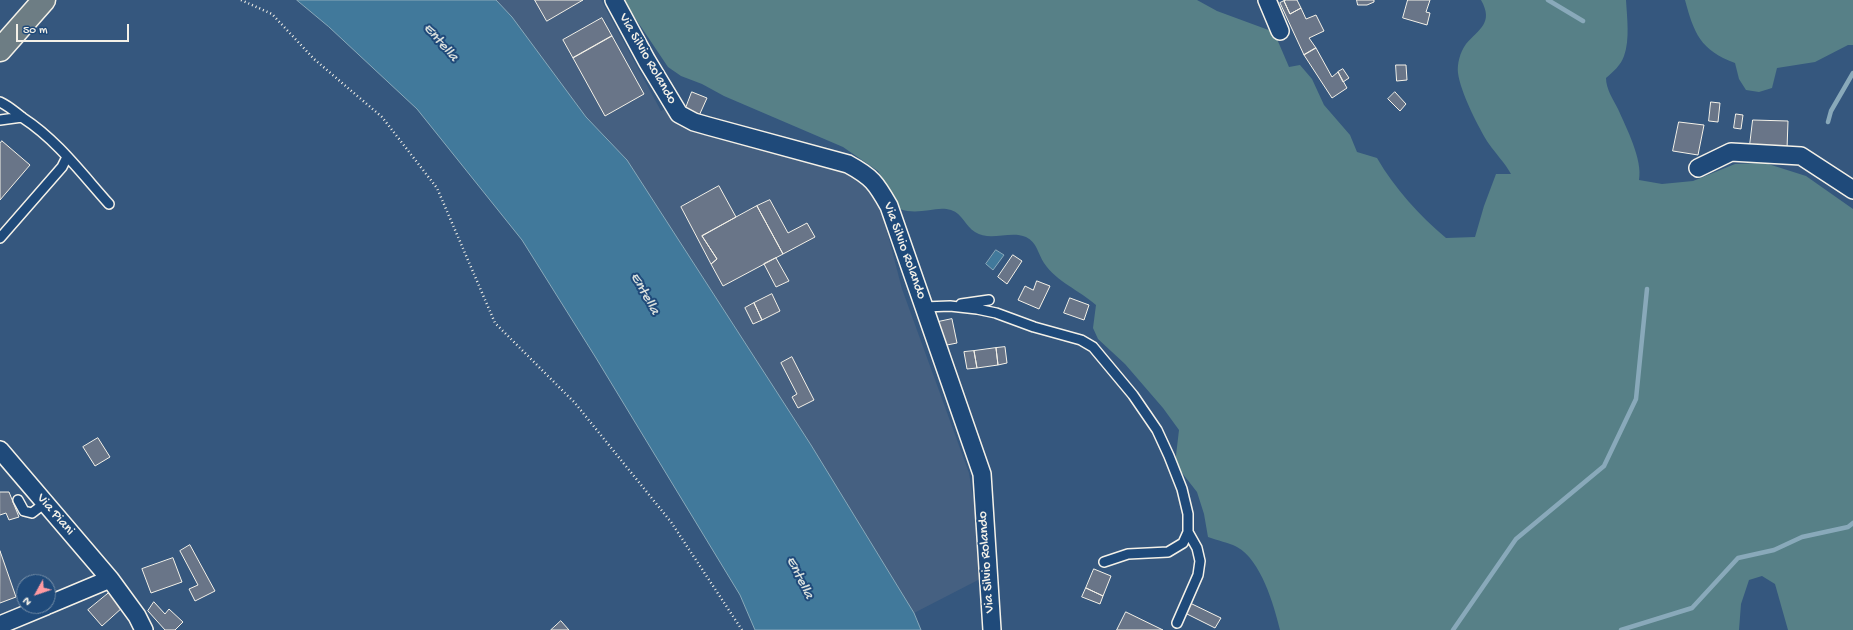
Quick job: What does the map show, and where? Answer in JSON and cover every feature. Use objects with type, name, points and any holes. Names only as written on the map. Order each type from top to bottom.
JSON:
[{"type":"main road","points":[[0,50],[44,0]]},
{"type":"street","name":"Via Silvio Rolando","points":[[614,0],[647,61],[679,114],[701,124],[848,164],[865,173],[877,184],[889,206],[982,474],[992,630]]},
{"type":"street","points":[[1267,0],[1280,31]]},
{"type":"street","points":[[1698,168],[1731,152],[1801,156],[1853,190]]},
{"type":"street","name":"Via Piani","points":[[0,450],[110,578],[137,616],[144,630]]},
{"type":"street","points":[[56,602],[110,578]]},
{"type":"street","points":[[0,625],[27,614]]},
{"type":"lane","points":[[0,96],[3,104],[15,110],[22,117],[35,125],[108,204]]},
{"type":"lane","points":[[0,120],[22,117]]},
{"type":"lane","points":[[0,238],[62,167],[66,157]]},
{"type":"lane","points":[[924,307],[950,306],[989,300]]},
{"type":"lane","points":[[950,306],[996,313],[1034,328],[1081,340],[1093,347],[1133,395],[1157,430],[1182,489],[1188,514],[1188,532],[1183,543],[1174,550],[1168,552],[1128,554],[1104,562]]},
{"type":"lane","points":[[18,500],[24,511],[32,513],[45,503]]},
{"type":"lane","points":[[1177,623],[1198,575],[1200,561],[1197,548],[1188,532]]},
{"type":"path","points":[[241,0],[272,14],[314,59],[382,116],[437,188],[495,323],[575,403],[671,522],[742,630]]},
{"type":"shaded area","points":[[496,0],[601,0],[661,111],[668,108],[842,167],[863,180],[875,195],[884,220],[902,289],[969,473],[979,535],[980,579],[914,613],[811,445],[627,160],[586,117],[512,17]]},
{"type":"green space","points":[[623,0],[1197,0],[1217,11],[1274,32],[1289,67],[1300,65],[1312,79],[1324,105],[1350,135],[1357,152],[1377,158],[1408,201],[1446,238],[1475,237],[1484,206],[1496,174],[1511,174],[1480,129],[1470,110],[1459,81],[1458,69],[1462,51],[1466,44],[1480,30],[1485,20],[1485,8],[1481,0],[1626,0],[1628,28],[1626,50],[1621,62],[1606,78],[1606,82],[1608,90],[1633,144],[1639,163],[1639,180],[1662,184],[1693,181],[1735,164],[1765,163],[1806,176],[1853,209],[1853,630],[1788,630],[1775,584],[1762,576],[1749,580],[1741,604],[1739,630],[1280,630],[1270,596],[1260,572],[1253,562],[1237,547],[1208,537],[1204,514],[1197,492],[1175,464],[1179,430],[1163,408],[1125,364],[1098,339],[1093,328],[1096,305],[1049,270],[1037,248],[1030,239],[1020,235],[981,235],[975,232],[958,214],[951,210],[940,209],[907,211],[900,209],[878,171],[843,147],[724,96],[702,84],[681,76],[668,67]]},
{"type":"green space","points":[[1685,0],[1853,0],[1853,45],[1848,45],[1815,62],[1777,68],[1772,88],[1759,92],[1746,90],[1739,79],[1735,63],[1714,52],[1700,39],[1692,22]]},
{"type":"water","name":"Entella","points":[[297,0],[496,0],[512,17],[586,117],[627,160],[811,445],[914,613],[921,630],[755,630],[740,595],[596,358],[522,240],[417,109],[329,27]]},
{"type":"water","points":[[996,250],[1004,255],[993,270],[986,264]]},
{"type":"building","points":[[535,0],[583,0],[547,21]]},
{"type":"building","points":[[1297,0],[1301,8],[1290,14],[1284,1]]},
{"type":"building","points":[[1357,0],[1374,0],[1374,2],[1367,5],[1358,5]]},
{"type":"building","points":[[1408,0],[1430,0],[1426,12],[1430,13],[1427,25],[1403,18]]},
{"type":"building","points":[[1284,1],[1290,14],[1301,8],[1306,19],[1316,15],[1324,31],[1309,38],[1316,48],[1304,55],[1280,3]]},
{"type":"building","points":[[602,18],[612,36],[573,58],[563,40]]},
{"type":"building","points":[[612,36],[644,94],[605,116],[573,58]]},
{"type":"building","points":[[1316,48],[1332,77],[1338,72],[1347,88],[1332,98],[1304,55]]},
{"type":"building","points":[[1396,65],[1406,65],[1407,80],[1397,81]]},
{"type":"building","points":[[1343,69],[1349,78],[1343,82],[1338,72]]},
{"type":"building","points":[[692,92],[707,98],[698,118],[684,113]]},
{"type":"building","points":[[1395,92],[1406,104],[1400,111],[1388,99]]},
{"type":"building","points":[[1711,102],[1720,103],[1718,122],[1709,121]]},
{"type":"building","points":[[1736,114],[1743,115],[1741,129],[1734,128]]},
{"type":"building","points":[[1753,120],[1788,121],[1787,149],[1750,145]]},
{"type":"building","points":[[1679,122],[1704,125],[1698,155],[1673,151]]},
{"type":"building","points":[[2,141],[30,165],[0,200],[0,144]]},
{"type":"building","points":[[719,186],[736,217],[702,236],[717,259],[711,264],[681,207]]},
{"type":"building","points":[[770,200],[788,233],[807,223],[815,237],[783,254],[757,206]]},
{"type":"building","points":[[757,206],[783,254],[723,286],[711,264],[717,259],[702,236]]},
{"type":"building","points":[[1013,255],[1022,261],[1007,284],[998,277]]},
{"type":"building","points":[[776,258],[789,281],[776,287],[764,264]]},
{"type":"building","points":[[1037,281],[1050,286],[1039,309],[1018,300],[1025,286],[1033,290]]},
{"type":"building","points":[[772,294],[780,311],[762,320],[754,303]]},
{"type":"building","points":[[1070,298],[1089,305],[1084,320],[1064,313]]},
{"type":"building","points":[[754,303],[762,320],[753,324],[745,308]]},
{"type":"building","points":[[952,319],[957,343],[942,346],[938,322]]},
{"type":"building","points":[[1005,347],[1007,363],[998,365],[996,348]]},
{"type":"building","points":[[996,348],[998,365],[977,368],[974,351]]},
{"type":"building","points":[[974,351],[977,368],[967,369],[964,352]]},
{"type":"building","points":[[792,357],[814,400],[798,408],[792,397],[797,394],[781,363]]},
{"type":"building","points":[[98,438],[110,457],[95,466],[83,447]]},
{"type":"building","points":[[0,492],[9,492],[19,517],[9,520],[6,513],[0,515]]},
{"type":"building","points":[[190,545],[215,591],[195,601],[189,589],[198,585],[180,551]]},
{"type":"building","points":[[0,551],[16,597],[0,603]]},
{"type":"building","points":[[173,558],[182,582],[151,593],[142,569]]},
{"type":"building","points":[[1094,569],[1111,576],[1103,596],[1086,588]]},
{"type":"building","points":[[1086,588],[1103,596],[1100,604],[1082,597]]},
{"type":"building","points":[[110,592],[123,607],[102,626],[88,610]]},
{"type":"building","points":[[154,602],[165,614],[169,609],[183,622],[175,630],[165,630],[148,611]]},
{"type":"building","points":[[1190,603],[1221,618],[1215,628],[1185,613]]},
{"type":"building","points":[[1126,612],[1163,630],[1117,630]]},
{"type":"building","points":[[561,621],[569,630],[551,630]]},
{"type":"waterway","points":[[1548,0],[1583,21]]},
{"type":"waterway","points":[[1828,122],[1831,111],[1853,73]]},
{"type":"waterway","points":[[1453,630],[1516,539],[1604,466],[1636,399],[1647,289]]},
{"type":"waterway","points":[[1621,630],[1692,608],[1738,558],[1774,550],[1802,537],[1848,527],[1853,523]]}]
